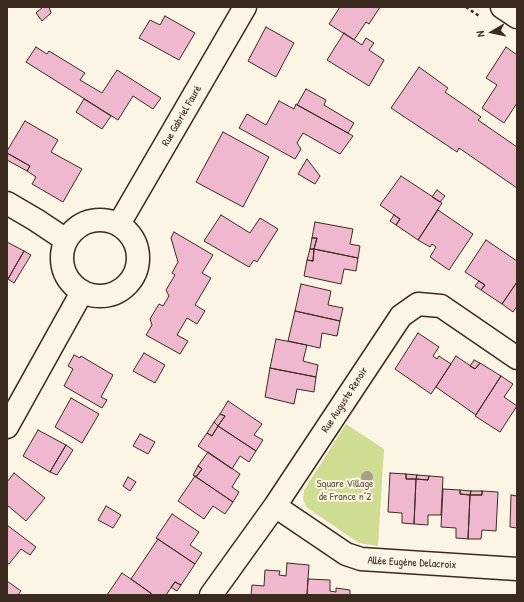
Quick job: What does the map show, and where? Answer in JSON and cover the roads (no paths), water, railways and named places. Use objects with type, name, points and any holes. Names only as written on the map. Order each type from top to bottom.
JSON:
[{"type":"street","name":"Rue Gabriel Fauré","points":[[119,224],[245,7]]},
{"type":"street","points":[[502,7],[517,17]]},
{"type":"street","points":[[7,203],[66,240]]},
{"type":"street","points":[[95,219],[107,220],[119,224],[129,233],[136,244],[138,258],[136,270],[130,282],[119,291],[108,296],[94,296],[82,292],[72,285],[65,275],[61,263],[62,251],[66,240],[73,230],[83,223],[95,219]]},
{"type":"street","points":[[7,427],[82,292]]},
{"type":"street","name":"Rue Auguste Renoir","points":[[211,595],[275,506],[401,316],[418,304],[441,306],[517,358]]},
{"type":"street","name":"Allée Eugène Delacroix","points":[[275,506],[346,554],[361,559],[517,569]]},
{"type":"park label","name":"Square Village de France n°2","points":[[345,490]]}]
